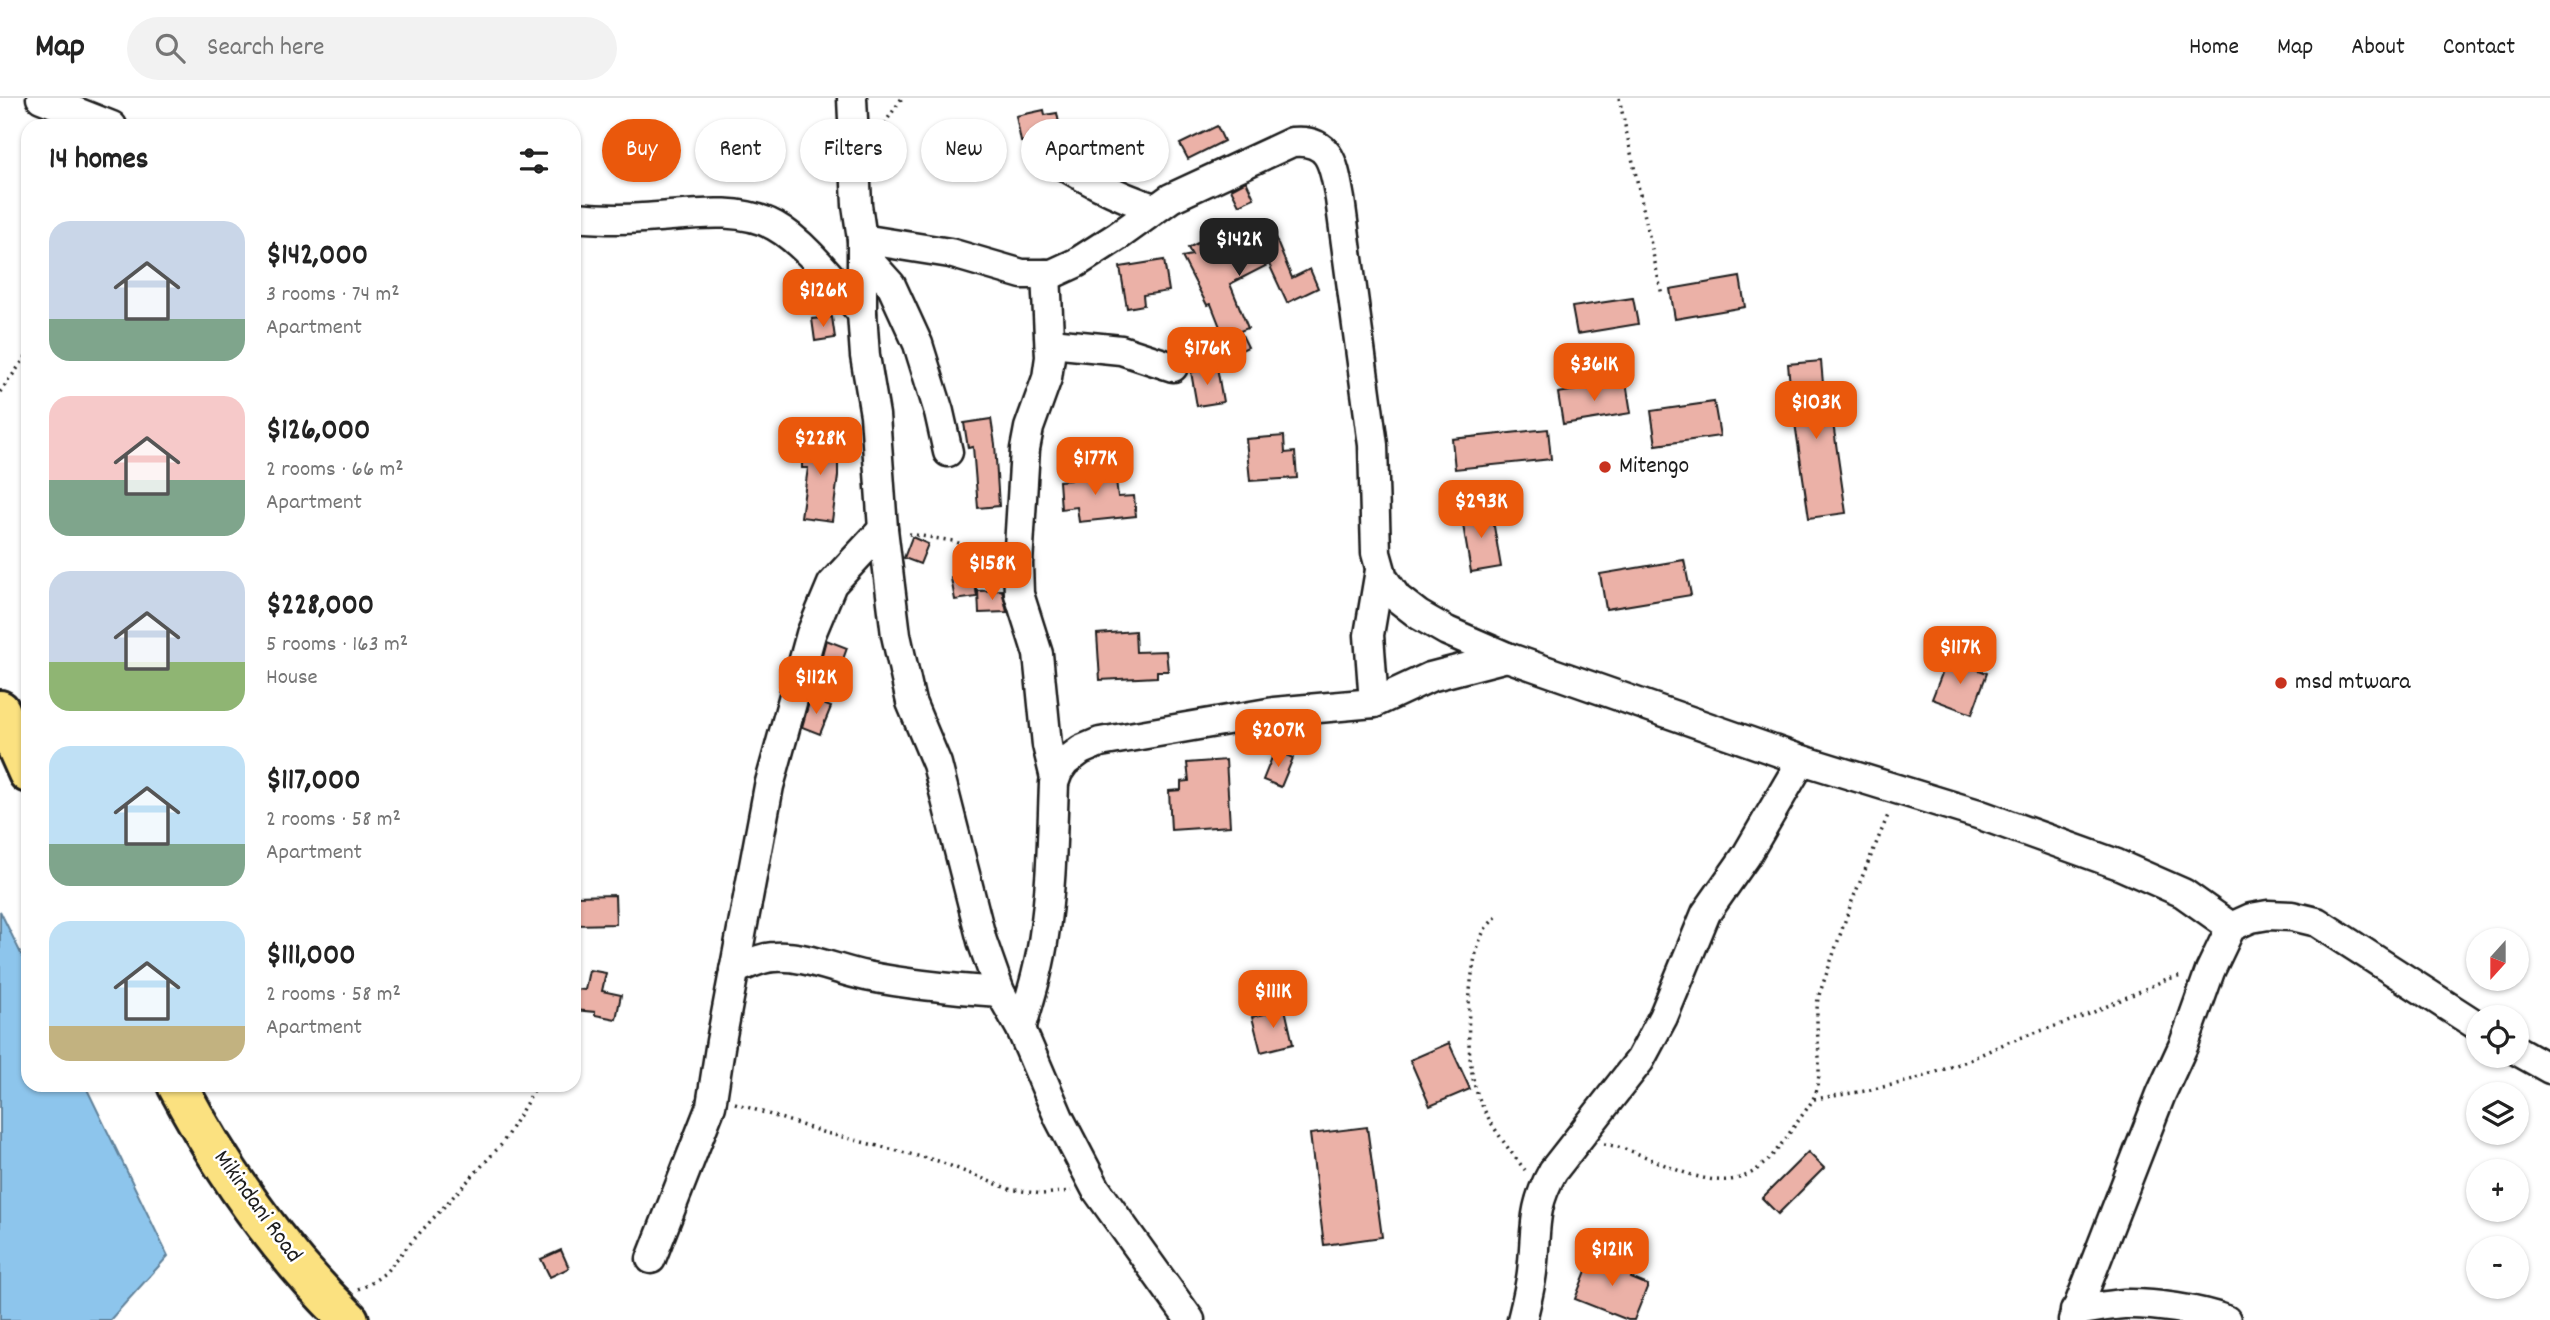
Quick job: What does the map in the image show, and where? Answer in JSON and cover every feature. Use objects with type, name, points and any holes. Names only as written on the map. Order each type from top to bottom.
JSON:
[{"type":"highway","points":[[0,710],[21,757]]},
{"type":"highway","name":"Mikindani Road","points":[[181,1092],[196,1121],[255,1211],[337,1309]]},
{"type":"street","points":[[41,98],[94,119]]},
{"type":"street","points":[[852,98],[863,246],[864,356],[874,415],[883,529],[896,635],[911,702],[937,764],[982,941],[1000,992],[1021,1030],[1059,1118],[1096,1189],[1190,1320]]},
{"type":"street","points":[[863,246],[950,253],[1022,274],[1046,274],[1076,262],[1171,198],[1292,142],[1310,143],[1328,154],[1333,164],[1340,199],[1373,445],[1376,552],[1386,584],[1397,598],[1419,615],[1467,641],[1507,657],[1802,760],[1978,814],[2117,864],[2183,893],[2231,927]]},
{"type":"street","points":[[1090,182],[1122,198],[1154,208]]},
{"type":"street","points":[[581,216],[639,219],[718,214],[758,219],[776,226],[793,239],[862,313]]},
{"type":"street","points":[[863,246],[891,285],[918,344],[948,452]]},
{"type":"street","points":[[1021,1030],[1044,937],[1050,888],[1055,778],[1046,746],[1038,654],[1019,594],[1018,564],[1025,449],[1029,428],[1047,377],[1051,343],[1046,274]]},
{"type":"street","points":[[1051,343],[1121,350],[1173,368]]},
{"type":"street","points":[[651,1259],[713,1095],[769,786],[811,634],[832,584],[883,529]]},
{"type":"street","points":[[1374,703],[1368,635],[1380,570]]},
{"type":"street","points":[[1055,778],[1061,766],[1072,757],[1100,742],[1274,712],[1374,703],[1430,677],[1507,657]]},
{"type":"street","points":[[1522,1320],[1532,1272],[1536,1208],[1542,1190],[1568,1152],[1640,1060],[1662,1017],[1706,913],[1746,856],[1802,760]]},
{"type":"street","points":[[2074,1316],[2161,1094],[2184,1044],[2210,971],[2231,927],[2251,918],[2268,915],[2292,916],[2317,922],[2466,1018]]},
{"type":"street","points":[[734,970],[762,959],[776,957],[807,961],[920,986],[1000,992]]},
{"type":"street","points":[[2529,1057],[2550,1069]]},
{"type":"street","points":[[2074,1316],[2126,1304],[2173,1308],[2214,1315],[2226,1320]]},
{"type":"path","points":[[1619,98],[1662,295]]},
{"type":"path","points":[[0,392],[21,364]]},
{"type":"path","points":[[883,529],[953,541],[1018,564]]},
{"type":"path","points":[[1568,1152],[1602,1144],[1610,1145],[1632,1151],[1682,1172],[1717,1180],[1751,1174],[1769,1161],[1814,1099],[1818,1075],[1818,998],[1852,901],[1898,790]]},
{"type":"path","points":[[1496,917],[1483,932],[1467,998],[1471,1064],[1476,1091],[1488,1119],[1542,1190]]},
{"type":"path","points":[[1814,1099],[1914,1080],[1967,1061],[2008,1042],[2085,1016],[2167,979],[2210,971]]},
{"type":"path","points":[[337,1309],[386,1273],[502,1144],[533,1092]]},
{"type":"path","points":[[713,1095],[822,1132],[938,1161],[1009,1189],[1042,1194],[1096,1189]]},
{"type":"water","points":[[0,911],[21,954],[21,1092],[88,1092],[168,1256],[110,1320],[0,1320]]},
{"type":"building","points":[[1044,110],[1045,115],[1057,113],[1058,119],[1021,119],[1021,142],[1016,116]]},
{"type":"building","points":[[1217,126],[1224,141],[1188,159],[1180,144]]},
{"type":"building","points":[[1246,181],[1254,198],[1239,205],[1231,189]]},
{"type":"building","points":[[1232,225],[1245,249],[1275,237],[1292,278],[1310,269],[1318,288],[1287,303],[1269,264],[1230,284],[1248,328],[1240,331],[1248,347],[1231,355],[1211,304],[1207,305],[1182,257],[1192,255],[1188,248]]},
{"type":"building","points":[[1164,260],[1169,291],[1143,295],[1144,305],[1127,308],[1120,267]]},
{"type":"building","points":[[1740,277],[1745,307],[1675,319],[1670,289]]},
{"type":"building","points":[[1633,298],[1638,324],[1577,334],[1572,307]]},
{"type":"building","points":[[832,317],[835,338],[815,341],[812,319]]},
{"type":"building","points":[[1821,361],[1826,417],[1832,416],[1846,513],[1809,518],[1788,364]]},
{"type":"building","points":[[1217,367],[1223,402],[1197,406],[1191,372]]},
{"type":"building","points":[[1626,382],[1631,413],[1563,424],[1558,393]]},
{"type":"building","points":[[1714,402],[1720,436],[1656,445],[1651,411]]},
{"type":"building","points":[[991,419],[999,506],[978,508],[973,447],[968,448],[964,423]]},
{"type":"building","points":[[1548,429],[1551,459],[1455,469],[1452,439]]},
{"type":"building","points":[[1284,436],[1285,453],[1295,452],[1297,478],[1250,481],[1246,439]]},
{"type":"building","points":[[802,438],[838,439],[838,476],[832,521],[801,517],[808,468],[802,468]]},
{"type":"building","points":[[1111,471],[1112,481],[1116,480],[1118,497],[1134,496],[1136,516],[1079,522],[1077,507],[1061,509],[1059,481],[1070,480],[1070,475]]},
{"type":"building","points":[[1491,509],[1501,567],[1471,572],[1461,513]]},
{"type":"building","points":[[912,537],[928,544],[920,564],[904,558]]},
{"type":"building","points":[[1684,560],[1691,595],[1606,609],[1600,574]]},
{"type":"building","points":[[974,574],[977,597],[955,600],[951,578]]},
{"type":"building","points":[[1002,590],[1007,612],[979,613],[978,591]]},
{"type":"building","points":[[1135,631],[1136,652],[1166,651],[1168,671],[1157,671],[1157,677],[1100,680],[1097,634]]},
{"type":"building","points":[[826,640],[847,648],[838,673],[819,666]]},
{"type":"building","points":[[1948,658],[1987,673],[1972,714],[1932,699]]},
{"type":"building","points":[[810,699],[831,707],[820,734],[802,727]]},
{"type":"building","points":[[1275,750],[1293,758],[1281,787],[1263,780]]},
{"type":"building","points":[[1226,760],[1230,826],[1171,830],[1169,791],[1181,790],[1181,782],[1189,781],[1187,763]]},
{"type":"building","points":[[615,895],[616,924],[581,925],[581,896]]},
{"type":"building","points":[[589,970],[606,973],[602,991],[621,995],[616,1019],[581,1011],[581,990],[585,990]]},
{"type":"building","points":[[1285,1009],[1293,1044],[1261,1052],[1252,1017]]},
{"type":"building","points":[[1449,1043],[1470,1089],[1430,1106],[1410,1060]]},
{"type":"building","points":[[1367,1127],[1382,1237],[1324,1245],[1310,1134]]},
{"type":"building","points":[[1808,1152],[1824,1168],[1778,1214],[1762,1198]]},
{"type":"building","points":[[561,1250],[569,1268],[550,1277],[541,1259]]},
{"type":"building","points":[[1593,1253],[1635,1269],[1631,1278],[1648,1285],[1634,1320],[1575,1299]]},
{"type":"place","name":"Mitengo","points":[[1605,467]]},
{"type":"place","name":"msd mtwara","points":[[2281,683]]}]
